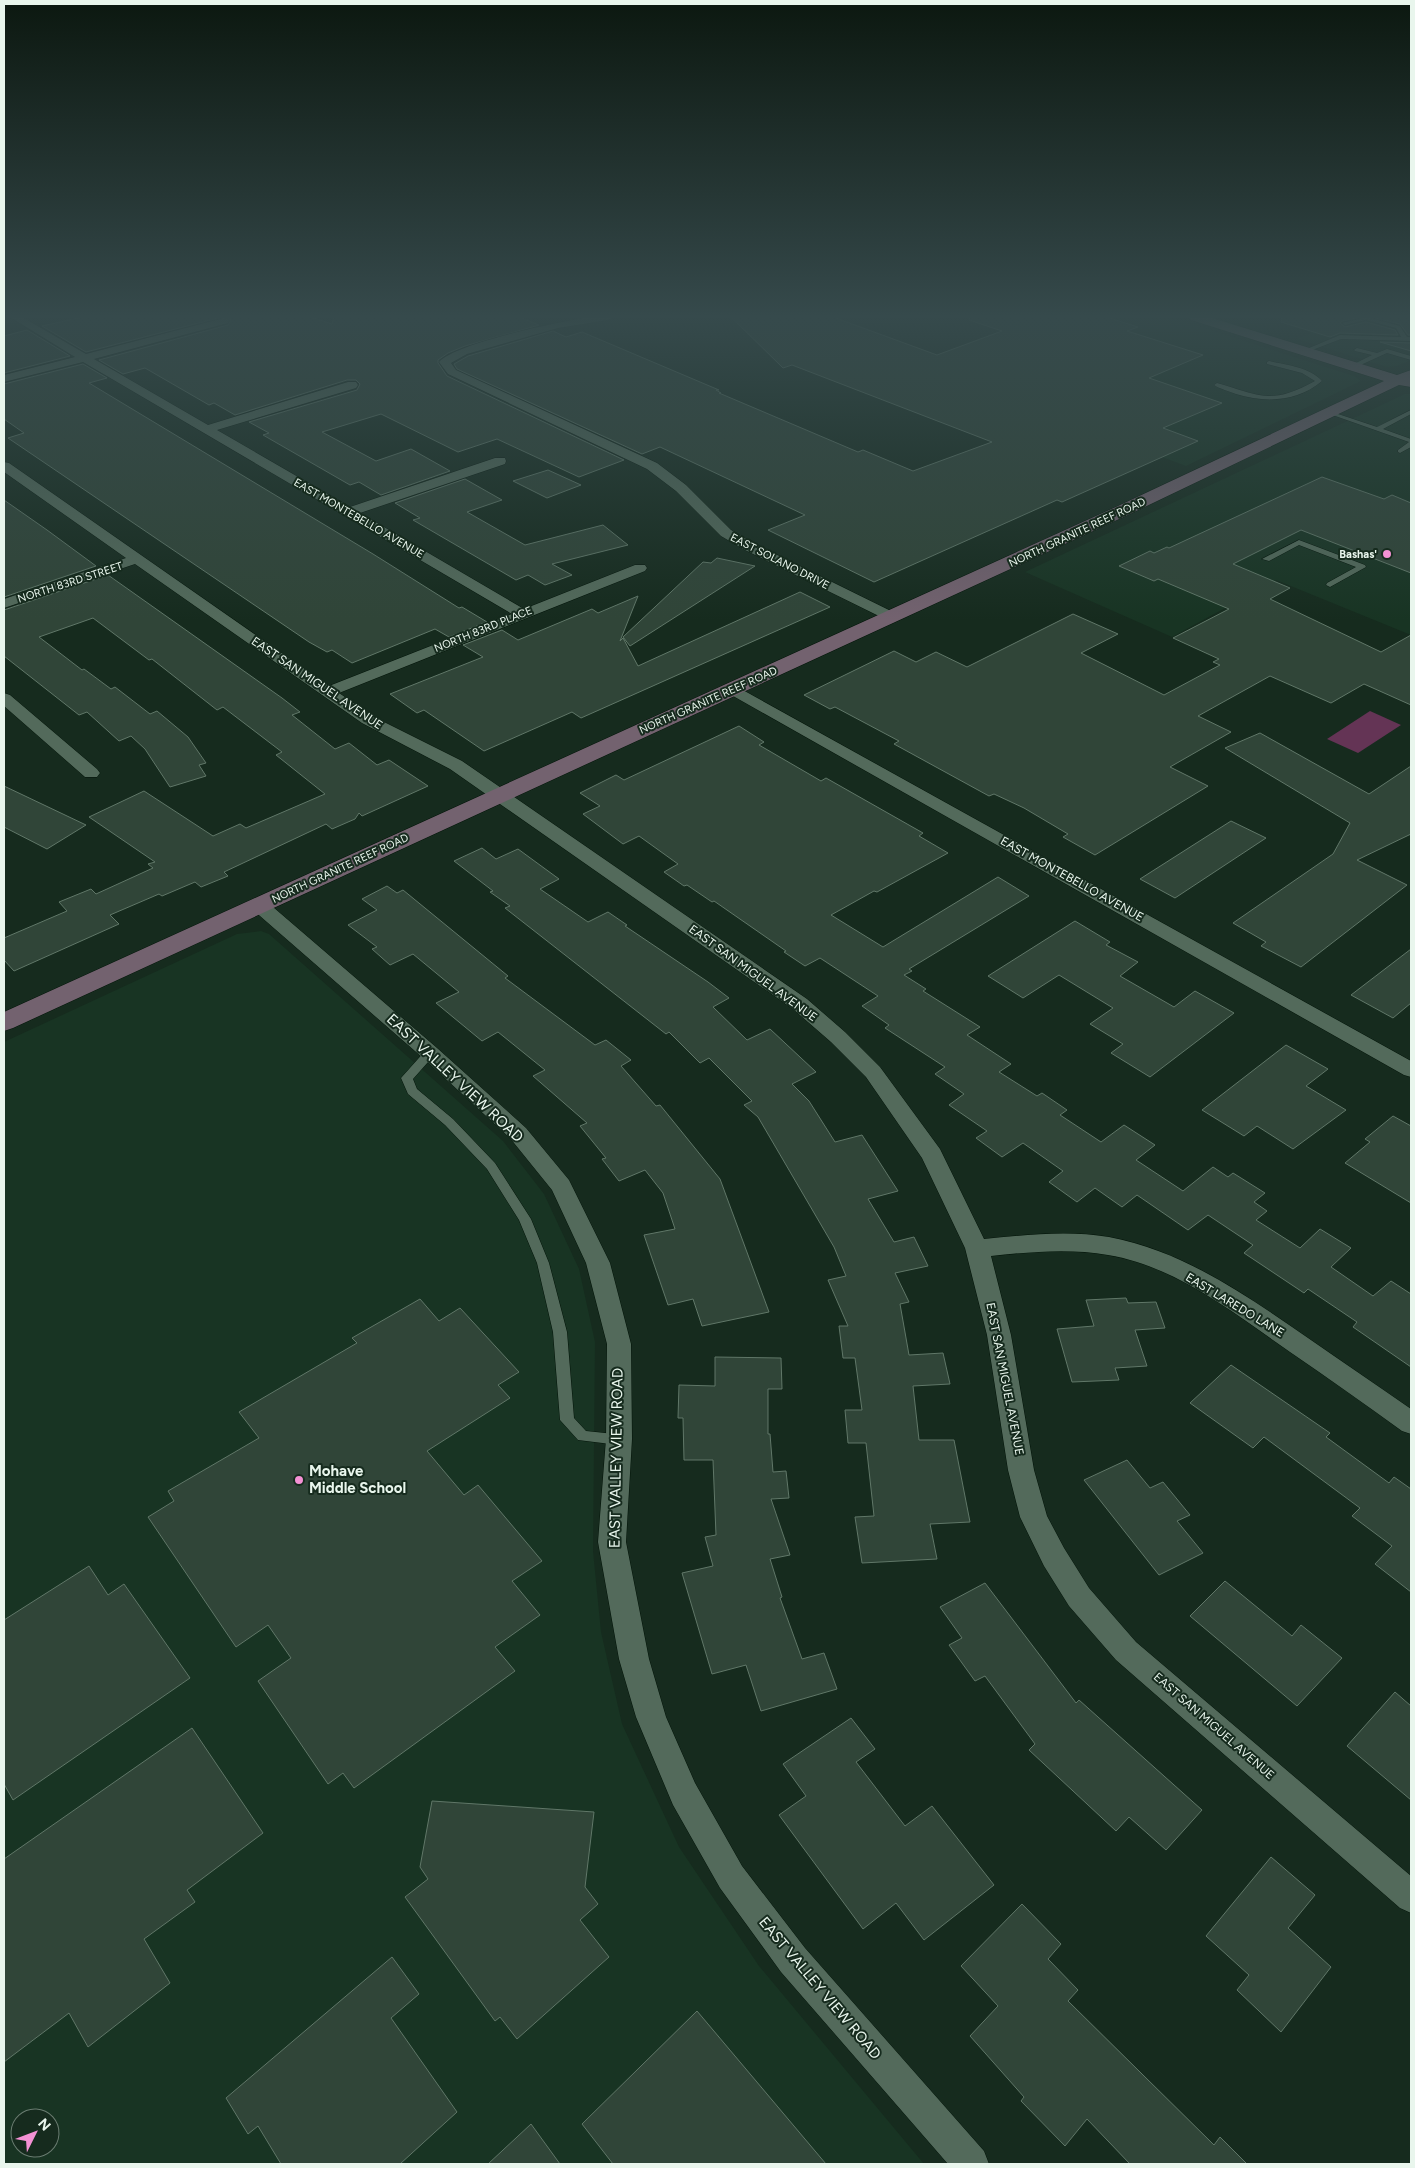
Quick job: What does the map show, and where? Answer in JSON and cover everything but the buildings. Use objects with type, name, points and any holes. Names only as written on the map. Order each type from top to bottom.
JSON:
[{"type":"street","name":"EAST MONTEBELLO AVENUE","points":[[188,418],[523,614]]},
{"type":"street","points":[[206,429],[242,418]]},
{"type":"street","name":"EAST SOLANO DRIVE","points":[[550,418],[652,466],[681,488],[726,533],[892,616]]},
{"type":"street","name":"NORTH GRANITE REEF ROAD","points":[[4,1022],[892,616],[1317,418]]},
{"type":"street","points":[[350,512],[500,461]]},
{"type":"street","name":"EAST SAN MIGUEL AVENUE","points":[[4,466],[368,720],[456,765],[800,1004],[838,1037],[873,1072],[932,1155],[977,1248],[999,1335],[1022,1470],[1034,1517],[1054,1558],[1079,1598],[1126,1651],[1411,1897]]},
{"type":"street","name":"NORTH 83RD STREET","points":[[4,604],[137,559]]},
{"type":"street","name":"NORTH 83RD PLACE","points":[[327,692],[640,568]]},
{"type":"street","name":"EAST MONTEBELLO AVENUE","points":[[732,689],[1411,1070]]},
{"type":"street","points":[[4,698],[91,773]]},
{"type":"street","name":"EAST VALLEY VIEW ROAD","points":[[259,905],[430,1052],[518,1133],[561,1186],[598,1263],[619,1344],[619,1439],[612,1542],[634,1659],[652,1718],[684,1794],[731,1877],[793,1960],[971,2164]]},
{"type":"street","name":"EAST LAREDO LANE","points":[[977,1248],[1065,1242],[1110,1246],[1156,1260],[1212,1288],[1262,1319],[1411,1423]]},
{"type":"lane","points":[[1347,418],[1411,442],[1400,451]]},
{"type":"lane","points":[[1378,429],[1399,418]]},
{"type":"lane","points":[[1266,559],[1299,542],[1362,567],[1330,585]]},
{"type":"lane","points":[[430,1052],[407,1078],[412,1091],[448,1122],[491,1166],[525,1219],[542,1263],[560,1332],[567,1420],[583,1436],[619,1439]]},
{"type":"shaded area","points":[[1057,418],[1284,418],[1186,466]]},
{"type":"shaded area","points":[[1353,418],[1411,418],[1411,635],[1276,580],[1172,637],[1025,572]]},
{"type":"shaded area","points":[[1370,711],[1401,725],[1358,753],[1327,739]]},
{"type":"shaded area","name":"Mohave Middle School","points":[[261,931],[269,934],[503,1141],[544,1194],[579,1269],[595,1342],[593,1551],[601,1632],[622,1724],[679,1847],[759,1966],[924,2164],[4,2164],[4,1042],[237,934]]},
{"type":"place","name":"Bashas'","points":[[1387,554]]},
{"type":"place","name":"Mohave Middle School","points":[[299,1480]]}]
